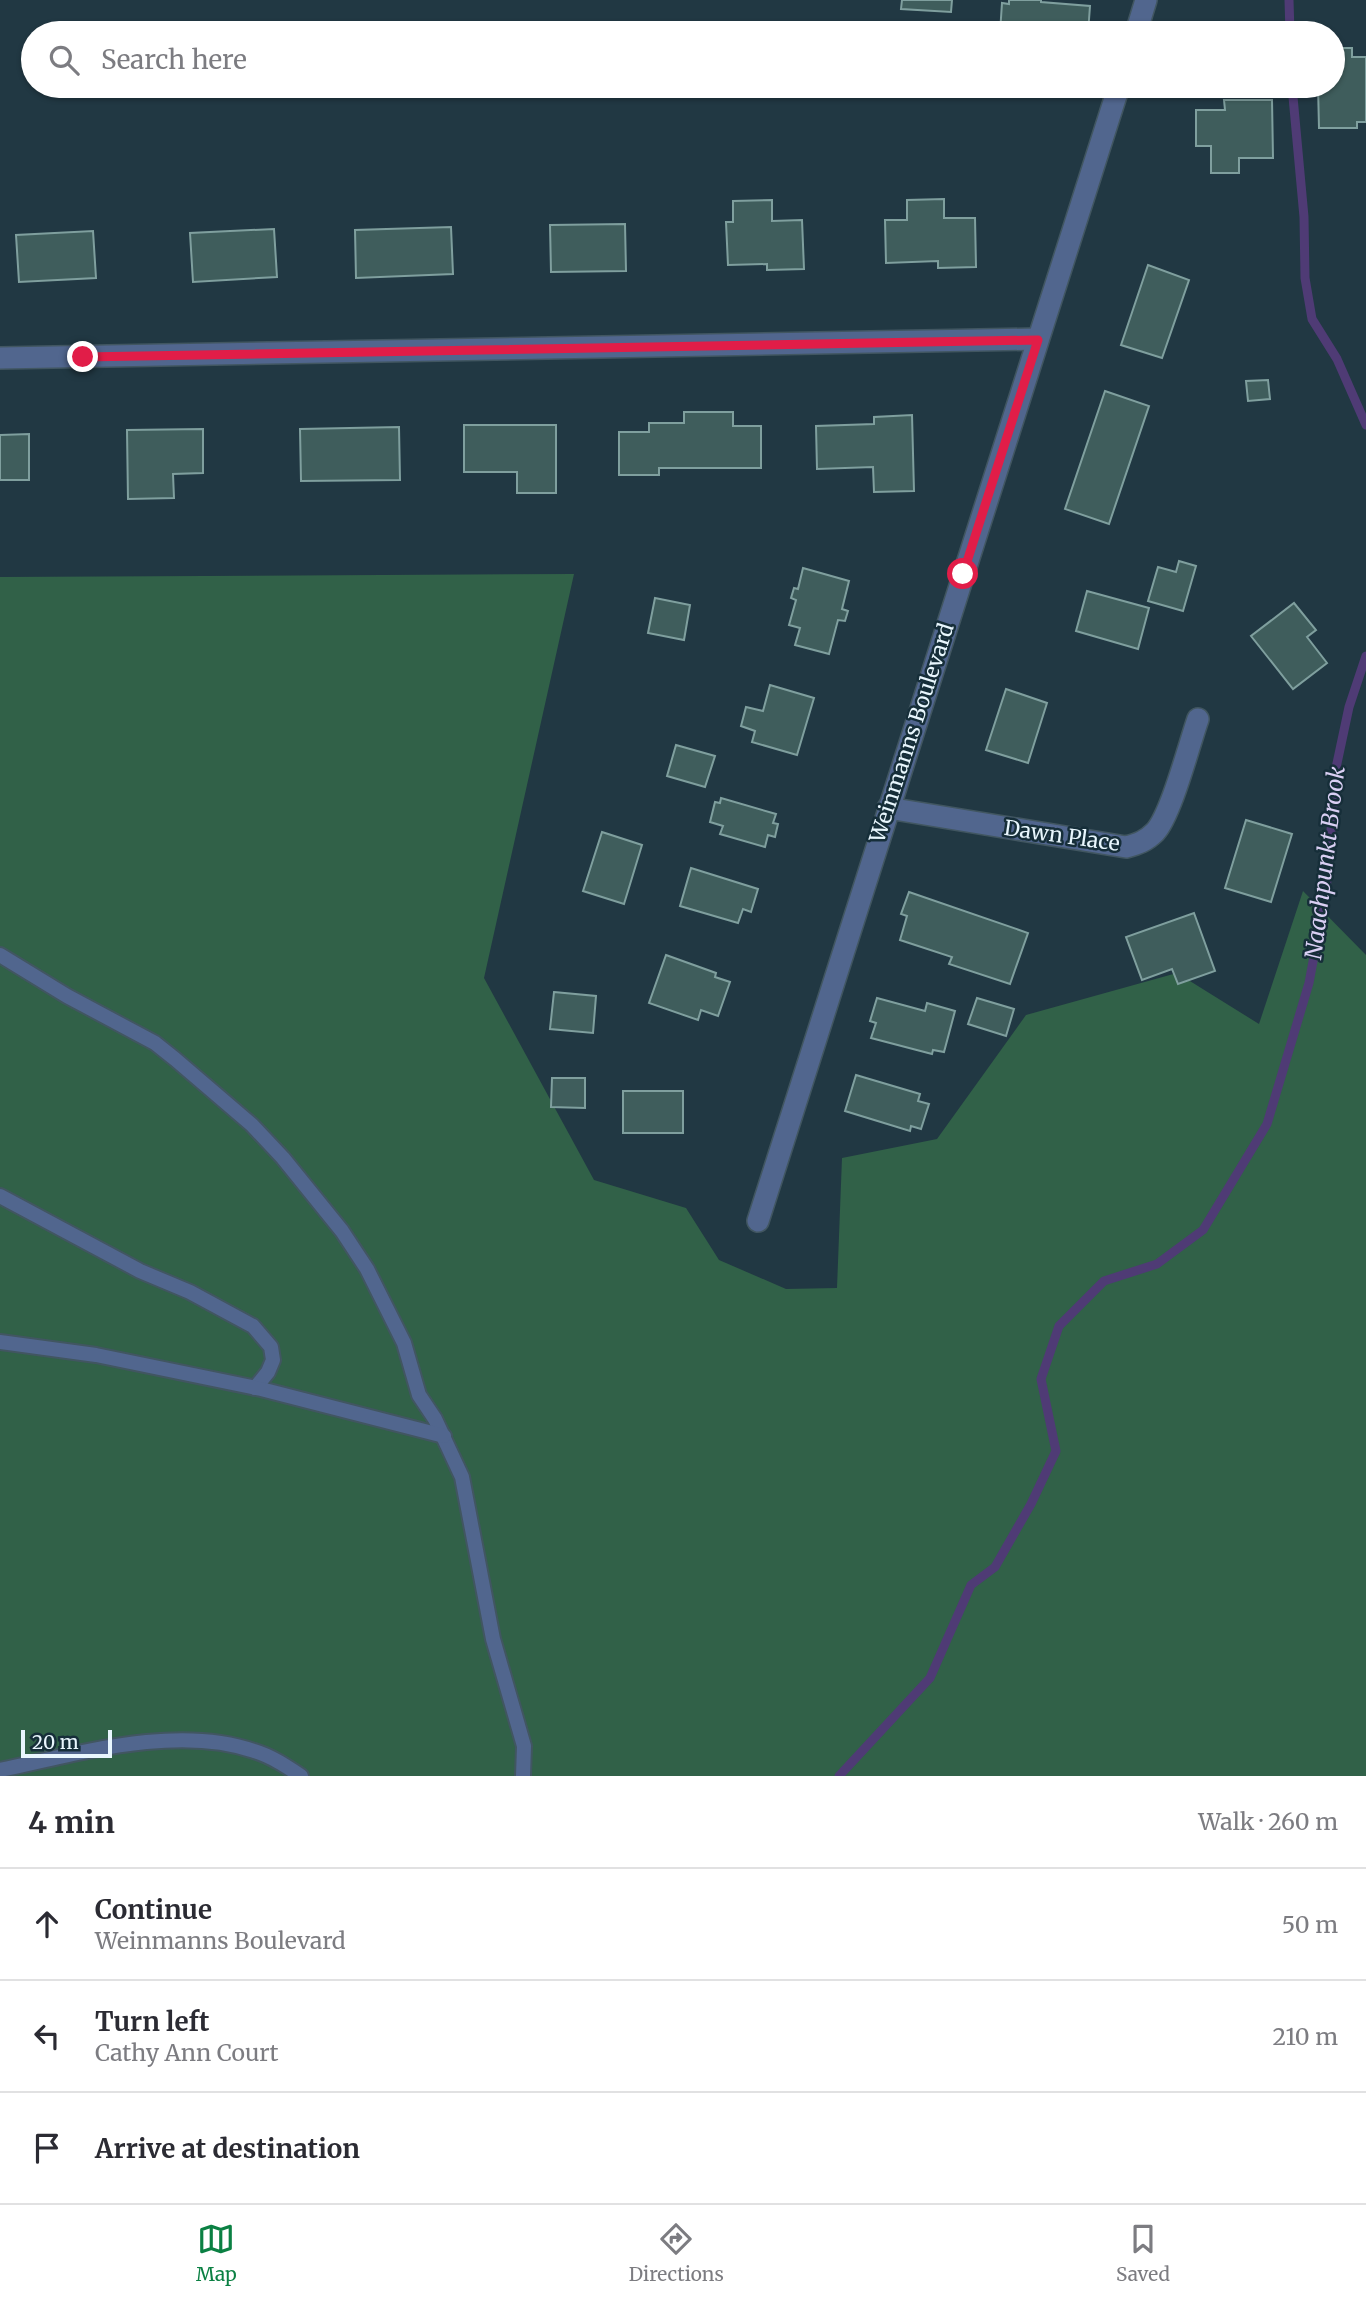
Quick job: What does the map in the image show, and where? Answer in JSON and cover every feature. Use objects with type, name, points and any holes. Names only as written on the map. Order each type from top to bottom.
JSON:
[{"type":"street","points":[[1140,21],[1146,0]]},
{"type":"street","name":"Weinmanns Boulevard","points":[[758,1220],[1115,98]]},
{"type":"street","points":[[0,358],[1038,340]]},
{"type":"street","name":"Dawn Place","points":[[888,808],[1126,847],[1142,842],[1156,831],[1166,813],[1198,719]]},
{"type":"lane","points":[[0,955],[67,996],[155,1043],[251,1125],[283,1158],[342,1231],[367,1269],[404,1343],[419,1395],[444,1436],[462,1478],[494,1639],[524,1746],[523,1776]]},
{"type":"lane","points":[[0,1196],[129,1266],[190,1292],[253,1326],[271,1348],[273,1360],[268,1372],[255,1388]]},
{"type":"lane","points":[[0,1342],[96,1354],[255,1388],[444,1436]]},
{"type":"lane","points":[[0,1770],[127,1745],[189,1740],[253,1750],[280,1762],[300,1776]]},
{"type":"green space","points":[[574,574],[484,978],[594,1180],[686,1208],[719,1260],[786,1289],[837,1288],[842,1158],[937,1139],[1026,1015],[1177,973],[1259,1024],[1303,891],[1366,955],[1366,1776],[0,1776],[0,577]]},
{"type":"building","points":[[902,0],[952,0],[951,12],[901,9]]},
{"type":"building","points":[[1009,0],[1041,0],[1090,6],[1089,21],[1001,21],[1002,3],[1009,4]]},
{"type":"building","points":[[1345,48],[1352,48],[1352,57],[1366,57],[1366,122],[1357,122],[1357,128],[1319,128],[1318,98],[1345,98]]},
{"type":"building","points":[[1224,100],[1272,100],[1273,158],[1239,158],[1239,173],[1211,173],[1211,146],[1196,146],[1196,110],[1225,110]]},
{"type":"building","points":[[944,199],[944,218],[975,218],[976,267],[938,268],[938,261],[886,263],[885,220],[907,220],[907,200]]},
{"type":"building","points":[[772,200],[772,221],[802,220],[804,269],[767,270],[767,264],[728,265],[726,222],[733,222],[733,201]]},
{"type":"building","points":[[625,224],[626,271],[551,272],[550,225]]},
{"type":"building","points":[[451,227],[453,274],[356,278],[355,230]]},
{"type":"building","points":[[274,229],[277,277],[193,282],[190,233]]},
{"type":"building","points":[[93,231],[96,278],[19,282],[16,235]]},
{"type":"building","points":[[1148,265],[1189,280],[1162,358],[1121,345]]},
{"type":"building","points":[[1268,380],[1270,399],[1248,401],[1246,381]]},
{"type":"building","points":[[1105,391],[1149,406],[1109,524],[1065,509]]},
{"type":"building","points":[[684,412],[733,412],[733,426],[761,426],[761,468],[659,468],[659,475],[619,475],[619,432],[649,432],[649,423],[684,423]]},
{"type":"building","points":[[912,415],[914,491],[874,492],[873,467],[817,469],[816,426],[874,424],[874,417]]},
{"type":"building","points":[[464,425],[556,425],[556,493],[517,493],[517,472],[464,472]]},
{"type":"building","points":[[399,427],[400,480],[301,481],[300,429]]},
{"type":"building","points":[[203,429],[203,473],[173,474],[174,498],[128,499],[127,430]]},
{"type":"building","points":[[29,434],[29,480],[0,480],[0,435]]},
{"type":"building","points":[[1179,561],[1196,566],[1183,611],[1148,601],[1158,567],[1176,572]]},
{"type":"building","points":[[803,568],[849,581],[842,609],[848,611],[845,621],[838,620],[829,654],[795,645],[800,628],[789,625],[796,600],[791,598],[794,588],[798,589]]},
{"type":"building","points":[[1087,591],[1149,608],[1138,649],[1076,631]]},
{"type":"building","points":[[655,598],[690,605],[684,640],[648,633]]},
{"type":"building","points":[[1294,603],[1316,630],[1307,637],[1327,663],[1293,689],[1251,636]]},
{"type":"building","points":[[770,685],[814,698],[797,755],[752,742],[755,731],[741,726],[746,707],[763,711]]},
{"type":"building","points":[[1006,689],[1047,703],[1028,763],[986,750]]},
{"type":"building","points":[[676,745],[715,756],[705,787],[667,776]]},
{"type":"building","points":[[721,798],[776,814],[773,823],[778,824],[775,837],[768,835],[765,847],[720,834],[723,826],[710,822],[715,802],[720,803]]},
{"type":"building","points":[[1246,820],[1292,834],[1271,902],[1225,888]]},
{"type":"building","points":[[602,832],[642,845],[624,904],[583,891]]},
{"type":"building","points":[[691,868],[758,889],[751,912],[743,909],[738,923],[680,906]]},
{"type":"building","points":[[909,892],[1028,933],[1010,984],[949,964],[952,957],[900,940],[907,916],[901,914]]},
{"type":"building","points":[[1194,913],[1215,971],[1178,984],[1172,969],[1142,980],[1126,937]]},
{"type":"building","points":[[666,955],[716,973],[715,977],[730,982],[718,1016],[701,1010],[698,1020],[649,1003]]},
{"type":"building","points":[[554,992],[596,996],[593,1033],[550,1029]]},
{"type":"building","points":[[877,998],[925,1011],[927,1003],[955,1011],[944,1052],[933,1050],[932,1054],[871,1038],[876,1023],[870,1021]]},
{"type":"building","points":[[977,998],[1014,1009],[1006,1036],[968,1024]]},
{"type":"building","points":[[856,1075],[920,1094],[918,1101],[929,1104],[921,1129],[911,1126],[910,1131],[845,1111]]},
{"type":"building","points":[[552,1078],[585,1078],[585,1108],[551,1107]]},
{"type":"building","points":[[623,1091],[683,1091],[683,1133],[623,1133]]},
{"type":"waterway","name":"Naachpunkt Brook","points":[[1289,0],[1290,21]]},
{"type":"waterway","name":"Naachpunkt Brook","points":[[1293,98],[1304,217],[1305,278],[1312,319],[1337,359],[1366,425]]},
{"type":"waterway","name":"Naachpunkt Brook","points":[[839,1776],[930,1678],[971,1585],[995,1567],[1031,1504],[1056,1451],[1041,1379],[1059,1326],[1104,1281],[1157,1264],[1203,1230],[1267,1124],[1309,983],[1326,892],[1336,768],[1349,707],[1366,656]]},
{"type":"route","points":[[83,357],[1038,340],[963,574]]}]
